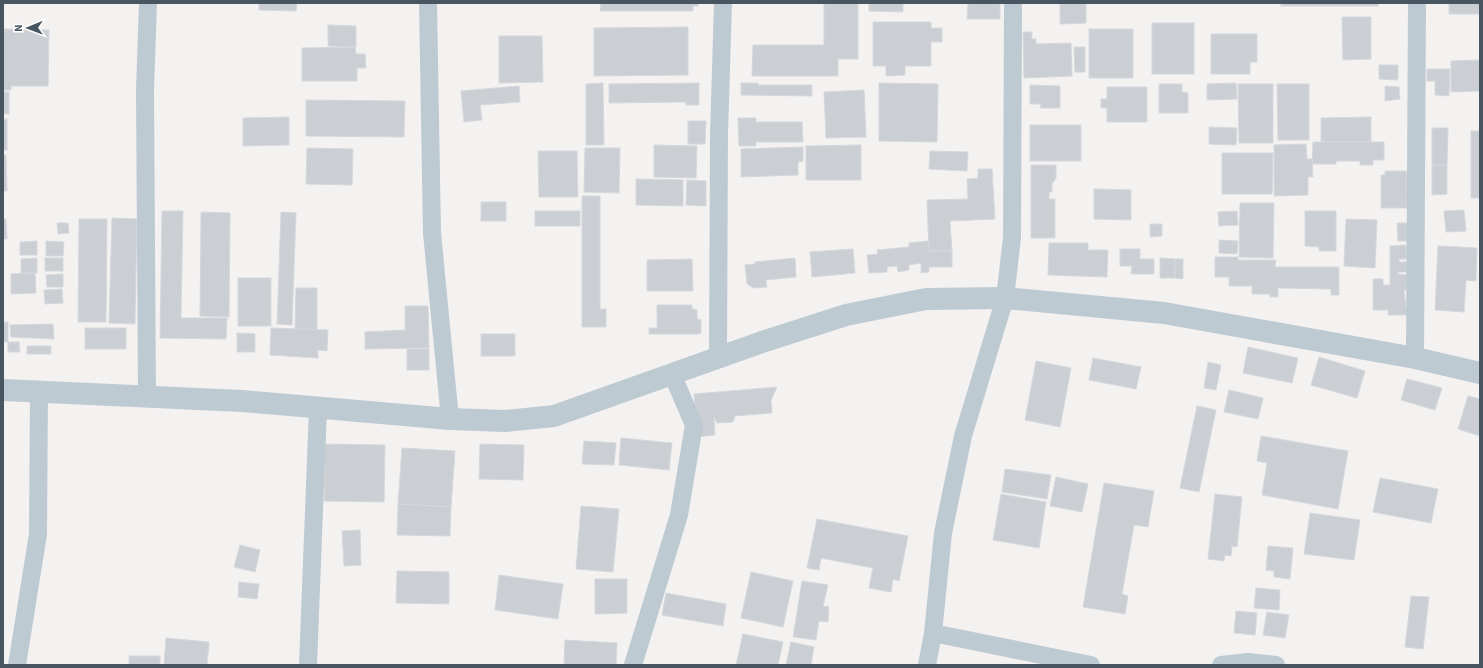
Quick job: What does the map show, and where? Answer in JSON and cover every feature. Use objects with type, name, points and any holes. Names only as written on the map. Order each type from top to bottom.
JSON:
[{"type":"street","points":[[148,3],[146,90],[148,398]]},
{"type":"street","points":[[428,3],[432,233],[450,419]]},
{"type":"street","points":[[718,358],[718,134],[723,3]]},
{"type":"street","points":[[927,665],[933,633],[942,533],[963,436],[1005,298],[1012,238],[1013,3]]},
{"type":"street","points":[[1415,358],[1417,3]]},
{"type":"street","points":[[3,390],[148,398],[242,401],[450,419],[505,421],[554,416],[718,358],[846,315],[926,299],[1005,298],[1164,313],[1415,358],[1480,374]]},
{"type":"street","points":[[633,665],[679,515],[694,425],[672,374]]},
{"type":"street","points":[[17,665],[38,534],[39,391]]},
{"type":"street","points":[[308,665],[318,408]]},
{"type":"street","points":[[933,633],[1091,665]]},
{"type":"street","points":[[1221,665],[1248,662],[1276,665]]},
{"type":"building","points":[[259,3],[297,3],[296,11],[259,10]]},
{"type":"building","points":[[601,3],[698,3],[698,6],[693,6],[693,11],[600,11]]},
{"type":"building","points":[[824,3],[858,3],[858,59],[838,59],[838,76],[752,76],[753,45],[824,45]]},
{"type":"building","points":[[869,3],[903,3],[903,12],[869,11]]},
{"type":"building","points":[[968,3],[1000,3],[1000,19],[967,19]]},
{"type":"building","points":[[1060,3],[1086,3],[1086,23],[1060,24]]},
{"type":"building","points":[[1281,3],[1378,3],[1378,6],[1281,6]]},
{"type":"building","points":[[1449,3],[1480,3],[1480,14],[1449,14]]},
{"type":"building","points":[[1342,17],[1371,17],[1371,59],[1343,60]]},
{"type":"building","points":[[873,22],[931,22],[931,28],[942,28],[942,42],[931,42],[931,66],[905,66],[905,75],[886,76],[886,66],[873,66]]},
{"type":"building","points":[[1152,23],[1194,23],[1194,74],[1152,74]]},
{"type":"building","points":[[328,25],[356,26],[356,47],[328,46]]},
{"type":"building","points":[[688,27],[688,75],[594,76],[594,28]]},
{"type":"building","points":[[3,29],[49,30],[48,86],[11,86],[11,90],[3,90]]},
{"type":"building","points":[[1089,29],[1133,29],[1133,78],[1089,78]]},
{"type":"building","points":[[1023,32],[1032,32],[1032,39],[1036,39],[1036,44],[1071,43],[1072,76],[1024,78]]},
{"type":"building","points":[[1211,34],[1257,34],[1257,62],[1250,62],[1250,74],[1211,74]]},
{"type":"building","points":[[499,36],[542,36],[543,82],[499,83]]},
{"type":"building","points":[[355,47],[356,54],[365,54],[366,68],[357,68],[357,81],[302,81],[302,48]]},
{"type":"building","points":[[1074,47],[1085,47],[1085,72],[1075,72]]},
{"type":"building","points":[[1480,60],[1480,91],[1451,92],[1451,61]]},
{"type":"building","points":[[1379,65],[1398,65],[1398,80],[1379,79]]},
{"type":"building","points":[[1427,69],[1450,69],[1449,96],[1435,95],[1435,81],[1427,81]]},
{"type":"building","points":[[603,83],[604,145],[586,145],[586,84]]},
{"type":"building","points":[[699,83],[699,105],[686,105],[686,102],[609,103],[609,84]]},
{"type":"building","points":[[741,83],[758,83],[758,85],[812,85],[812,96],[741,95]]},
{"type":"building","points":[[879,83],[938,84],[937,142],[879,141]]},
{"type":"building","points":[[1236,83],[1237,99],[1207,100],[1207,84]]},
{"type":"building","points":[[1159,84],[1182,84],[1182,92],[1188,93],[1188,113],[1159,113]]},
{"type":"building","points":[[1238,84],[1273,84],[1273,143],[1239,143]]},
{"type":"building","points":[[1277,84],[1309,84],[1309,140],[1278,140]]},
{"type":"building","points":[[1030,85],[1060,86],[1060,108],[1040,108],[1041,104],[1030,104]]},
{"type":"building","points":[[519,86],[520,102],[480,105],[482,120],[464,122],[461,91]]},
{"type":"building","points":[[1385,86],[1399,87],[1400,99],[1385,101]]},
{"type":"building","points":[[1107,87],[1147,87],[1147,122],[1107,122],[1107,108],[1101,108],[1101,99],[1107,99]]},
{"type":"building","points":[[864,90],[866,137],[826,138],[824,92]]},
{"type":"building","points":[[3,92],[9,92],[9,114],[3,114]]},
{"type":"building","points":[[306,100],[405,101],[404,137],[306,136]]},
{"type":"building","points":[[289,117],[289,145],[243,146],[243,118]]},
{"type":"building","points":[[1371,117],[1371,142],[1321,142],[1321,118]]},
{"type":"building","points":[[738,118],[756,118],[756,122],[802,122],[803,142],[756,142],[756,146],[739,146]]},
{"type":"building","points":[[3,119],[7,119],[7,150],[3,150]]},
{"type":"building","points":[[688,121],[706,121],[705,144],[688,144]]},
{"type":"building","points":[[1030,125],[1081,125],[1081,161],[1030,161]]},
{"type":"building","points":[[1209,127],[1237,128],[1236,145],[1209,144]]},
{"type":"building","points":[[1432,128],[1448,128],[1447,165],[1432,165]]},
{"type":"building","points":[[1471,131],[1480,131],[1480,198],[1471,198]]},
{"type":"building","points":[[1313,142],[1384,142],[1384,160],[1373,160],[1373,165],[1360,165],[1360,161],[1336,161],[1336,164],[1312,164]]},
{"type":"building","points":[[1306,144],[1307,159],[1312,159],[1313,177],[1308,177],[1308,195],[1274,196],[1274,145]]},
{"type":"building","points":[[654,145],[697,146],[696,178],[654,177]]},
{"type":"building","points":[[861,145],[861,180],[806,180],[806,146]]},
{"type":"building","points":[[803,147],[803,161],[798,162],[798,175],[741,177],[741,149]]},
{"type":"building","points":[[307,148],[353,149],[352,185],[306,184]]},
{"type":"building","points":[[585,148],[620,148],[619,193],[584,192]]},
{"type":"building","points":[[538,151],[577,151],[578,197],[539,197]]},
{"type":"building","points":[[930,151],[968,152],[967,171],[929,169]]},
{"type":"building","points":[[1222,153],[1273,153],[1272,194],[1222,194]]},
{"type":"building","points":[[6,155],[7,191],[3,191],[3,156]]},
{"type":"building","points":[[1031,165],[1056,165],[1056,178],[1052,184],[1052,192],[1049,192],[1049,199],[1055,199],[1055,238],[1031,238]]},
{"type":"building","points":[[1432,165],[1447,165],[1447,194],[1432,195]]},
{"type":"building","points":[[978,169],[992,169],[995,219],[950,221],[952,251],[929,251],[927,200],[968,199],[967,179],[978,178]]},
{"type":"building","points":[[1385,171],[1407,171],[1407,208],[1381,208],[1381,175],[1385,175]]},
{"type":"building","points":[[636,179],[683,180],[683,206],[636,205]]},
{"type":"building","points":[[687,180],[706,181],[706,206],[686,205]]},
{"type":"building","points":[[1094,189],[1131,190],[1131,220],[1094,219]]},
{"type":"building","points":[[582,196],[600,196],[600,309],[606,309],[606,327],[582,327]]},
{"type":"building","points":[[481,202],[506,202],[506,221],[481,221]]},
{"type":"building","points":[[1240,203],[1274,203],[1273,258],[1239,257]]},
{"type":"building","points":[[1464,210],[1466,231],[1446,232],[1444,211]]},
{"type":"building","points":[[162,211],[183,211],[181,318],[227,318],[226,339],[160,338]]},
{"type":"building","points":[[535,211],[580,211],[580,226],[535,226]]},
{"type":"building","points":[[1237,211],[1238,225],[1219,226],[1218,212]]},
{"type":"building","points":[[1305,211],[1336,211],[1336,251],[1319,251],[1319,247],[1305,246]]},
{"type":"building","points":[[201,212],[230,213],[229,317],[200,316]]},
{"type":"building","points":[[281,212],[296,213],[292,325],[277,324]]},
{"type":"building","points":[[112,218],[137,219],[135,324],[109,323]]},
{"type":"building","points":[[3,219],[6,219],[7,239],[3,239]]},
{"type":"building","points":[[79,219],[107,219],[106,322],[78,322]]},
{"type":"building","points":[[1346,219],[1377,220],[1375,268],[1344,266]]},
{"type":"building","points":[[57,223],[68,223],[69,233],[58,234]]},
{"type":"building","points":[[1397,223],[1407,223],[1408,241],[1398,241]]},
{"type":"building","points":[[1150,224],[1162,224],[1162,236],[1150,237]]},
{"type":"building","points":[[1219,240],[1238,241],[1237,254],[1219,253]]},
{"type":"building","points":[[37,241],[37,255],[20,255],[20,242]]},
{"type":"building","points":[[46,241],[64,242],[63,256],[46,256]]},
{"type":"building","points":[[928,241],[929,251],[952,251],[952,267],[929,267],[929,272],[921,273],[921,263],[909,265],[909,270],[898,272],[897,266],[887,267],[887,272],[869,273],[867,255],[878,254],[877,250],[909,247],[909,243]]},
{"type":"building","points":[[1049,243],[1088,243],[1088,250],[1108,250],[1107,277],[1048,275]]},
{"type":"building","points":[[1406,245],[1407,259],[1399,259],[1399,262],[1407,262],[1407,272],[1398,272],[1398,274],[1407,275],[1407,290],[1404,290],[1407,315],[1388,315],[1388,310],[1373,310],[1373,279],[1383,279],[1383,285],[1390,285],[1390,246]]},
{"type":"building","points":[[1438,246],[1477,248],[1476,281],[1466,280],[1464,312],[1435,310]]},
{"type":"building","points":[[853,249],[855,273],[812,277],[810,252]]},
{"type":"building","points":[[1120,249],[1140,249],[1140,259],[1154,259],[1154,274],[1131,274],[1132,266],[1120,266]]},
{"type":"building","points":[[1215,257],[1238,257],[1238,260],[1276,260],[1275,267],[1339,267],[1339,295],[1331,295],[1331,289],[1278,288],[1278,297],[1270,297],[1270,294],[1252,294],[1252,286],[1229,286],[1229,277],[1215,277]]},
{"type":"building","points":[[37,258],[37,273],[21,273],[21,259]]},
{"type":"building","points":[[45,258],[63,258],[63,271],[45,271]]},
{"type":"building","points":[[795,258],[796,277],[766,280],[767,287],[753,288],[747,284],[745,265],[755,264],[755,262]]},
{"type":"building","points":[[1160,258],[1175,259],[1175,278],[1160,278]]},
{"type":"building","points":[[692,259],[693,291],[647,291],[647,260]]},
{"type":"building","points":[[1175,259],[1183,259],[1183,279],[1175,278]]},
{"type":"building","points":[[35,273],[36,293],[11,294],[11,274]]},
{"type":"building","points":[[63,274],[63,287],[47,287],[46,275]]},
{"type":"building","points":[[238,278],[271,278],[271,326],[238,326]]},
{"type":"building","points":[[296,288],[317,288],[317,330],[295,329]]},
{"type":"building","points":[[62,289],[63,303],[45,304],[44,290]]},
{"type":"building","points":[[657,305],[692,305],[692,309],[697,310],[697,319],[701,320],[701,333],[649,334],[649,328],[657,328]]},
{"type":"building","points":[[405,306],[428,306],[429,348],[365,349],[365,332],[405,330]]},
{"type":"building","points":[[3,322],[8,322],[8,342],[3,342]]},
{"type":"building","points":[[53,324],[54,339],[11,337],[10,325]]},
{"type":"building","points":[[85,328],[126,328],[126,349],[85,349]]},
{"type":"building","points":[[271,328],[328,330],[327,351],[318,350],[318,358],[270,355]]},
{"type":"building","points":[[237,333],[255,334],[255,352],[237,352]]},
{"type":"building","points":[[481,334],[515,334],[515,356],[481,356]]},
{"type":"building","points":[[8,342],[19,342],[20,352],[8,352]]},
{"type":"building","points":[[27,346],[51,346],[51,354],[27,354]]},
{"type":"building","points":[[1248,347],[1298,358],[1292,383],[1243,373]]},
{"type":"building","points":[[407,349],[429,349],[429,370],[407,370]]},
{"type":"building","points":[[1319,357],[1365,371],[1357,398],[1311,385]]},
{"type":"building","points":[[1093,358],[1141,367],[1136,389],[1089,380]]},
{"type":"building","points":[[1036,361],[1071,368],[1060,427],[1025,420]]},
{"type":"building","points":[[1208,362],[1221,365],[1216,390],[1204,388]]},
{"type":"building","points":[[1407,379],[1442,388],[1435,410],[1401,400]]},
{"type":"building","points":[[777,387],[771,400],[772,413],[735,416],[733,422],[717,423],[714,417],[715,435],[697,437],[694,394]]},
{"type":"building","points":[[1229,390],[1263,398],[1258,419],[1224,412]]},
{"type":"building","points":[[1468,396],[1480,399],[1480,436],[1458,429]]},
{"type":"building","points":[[1197,406],[1216,410],[1199,492],[1180,488]]},
{"type":"building","points":[[1261,436],[1348,451],[1338,509],[1262,495],[1267,463],[1257,461]]},
{"type":"building","points":[[621,438],[672,443],[669,470],[619,465]]},
{"type":"building","points":[[584,441],[616,443],[614,465],[582,464]]},
{"type":"building","points":[[325,444],[385,445],[384,502],[324,501]]},
{"type":"building","points":[[480,444],[524,445],[523,480],[479,479]]},
{"type":"building","points":[[402,448],[455,451],[451,507],[398,504]]},
{"type":"building","points":[[1005,469],[1051,475],[1047,499],[1002,492]]},
{"type":"building","points":[[1056,477],[1088,484],[1082,512],[1050,506]]},
{"type":"building","points":[[1380,478],[1438,489],[1431,523],[1373,512]]},
{"type":"building","points":[[1104,483],[1154,491],[1148,527],[1134,525],[1122,594],[1128,596],[1125,614],[1083,607]]},
{"type":"building","points":[[1001,494],[1046,502],[1039,548],[993,540]]},
{"type":"building","points":[[1215,494],[1242,497],[1237,547],[1232,546],[1231,556],[1225,555],[1224,561],[1208,559]]},
{"type":"building","points":[[398,504],[451,507],[450,536],[397,535]]},
{"type":"building","points":[[581,506],[619,509],[613,572],[576,569]]},
{"type":"building","points":[[1310,513],[1360,520],[1354,560],[1304,554]]},
{"type":"building","points":[[817,519],[908,536],[899,581],[893,579],[891,592],[869,588],[873,568],[821,558],[819,570],[807,568]]},
{"type":"building","points":[[360,530],[361,565],[344,566],[342,531]]},
{"type":"building","points":[[240,545],[260,550],[255,572],[234,567]]},
{"type":"building","points":[[1268,546],[1293,548],[1290,579],[1274,577],[1274,571],[1266,570]]},
{"type":"building","points":[[397,571],[449,572],[449,604],[396,603]]},
{"type":"building","points":[[751,572],[793,581],[783,627],[741,618]]},
{"type":"building","points":[[499,575],[563,584],[558,619],[495,610]]},
{"type":"building","points":[[595,579],[627,579],[627,613],[595,614]]},
{"type":"building","points":[[802,581],[828,585],[823,606],[829,607],[828,622],[819,621],[816,640],[793,637]]},
{"type":"building","points":[[239,582],[259,584],[257,599],[238,597]]},
{"type":"building","points":[[1256,588],[1280,590],[1279,610],[1254,608]]},
{"type":"building","points":[[666,593],[726,604],[723,626],[662,615]]},
{"type":"building","points":[[1411,596],[1429,597],[1423,649],[1405,647]]},
{"type":"building","points":[[1236,611],[1257,613],[1255,635],[1234,633]]},
{"type":"building","points":[[1267,612],[1289,615],[1285,638],[1263,635]]},
{"type":"building","points":[[743,634],[783,642],[778,665],[736,665]]},
{"type":"building","points":[[166,638],[209,642],[207,665],[164,665]]},
{"type":"building","points":[[565,640],[617,643],[616,665],[564,665]]},
{"type":"building","points":[[791,642],[814,647],[811,665],[786,665]]},
{"type":"building","points":[[129,656],[160,656],[160,665],[129,665]]}]
